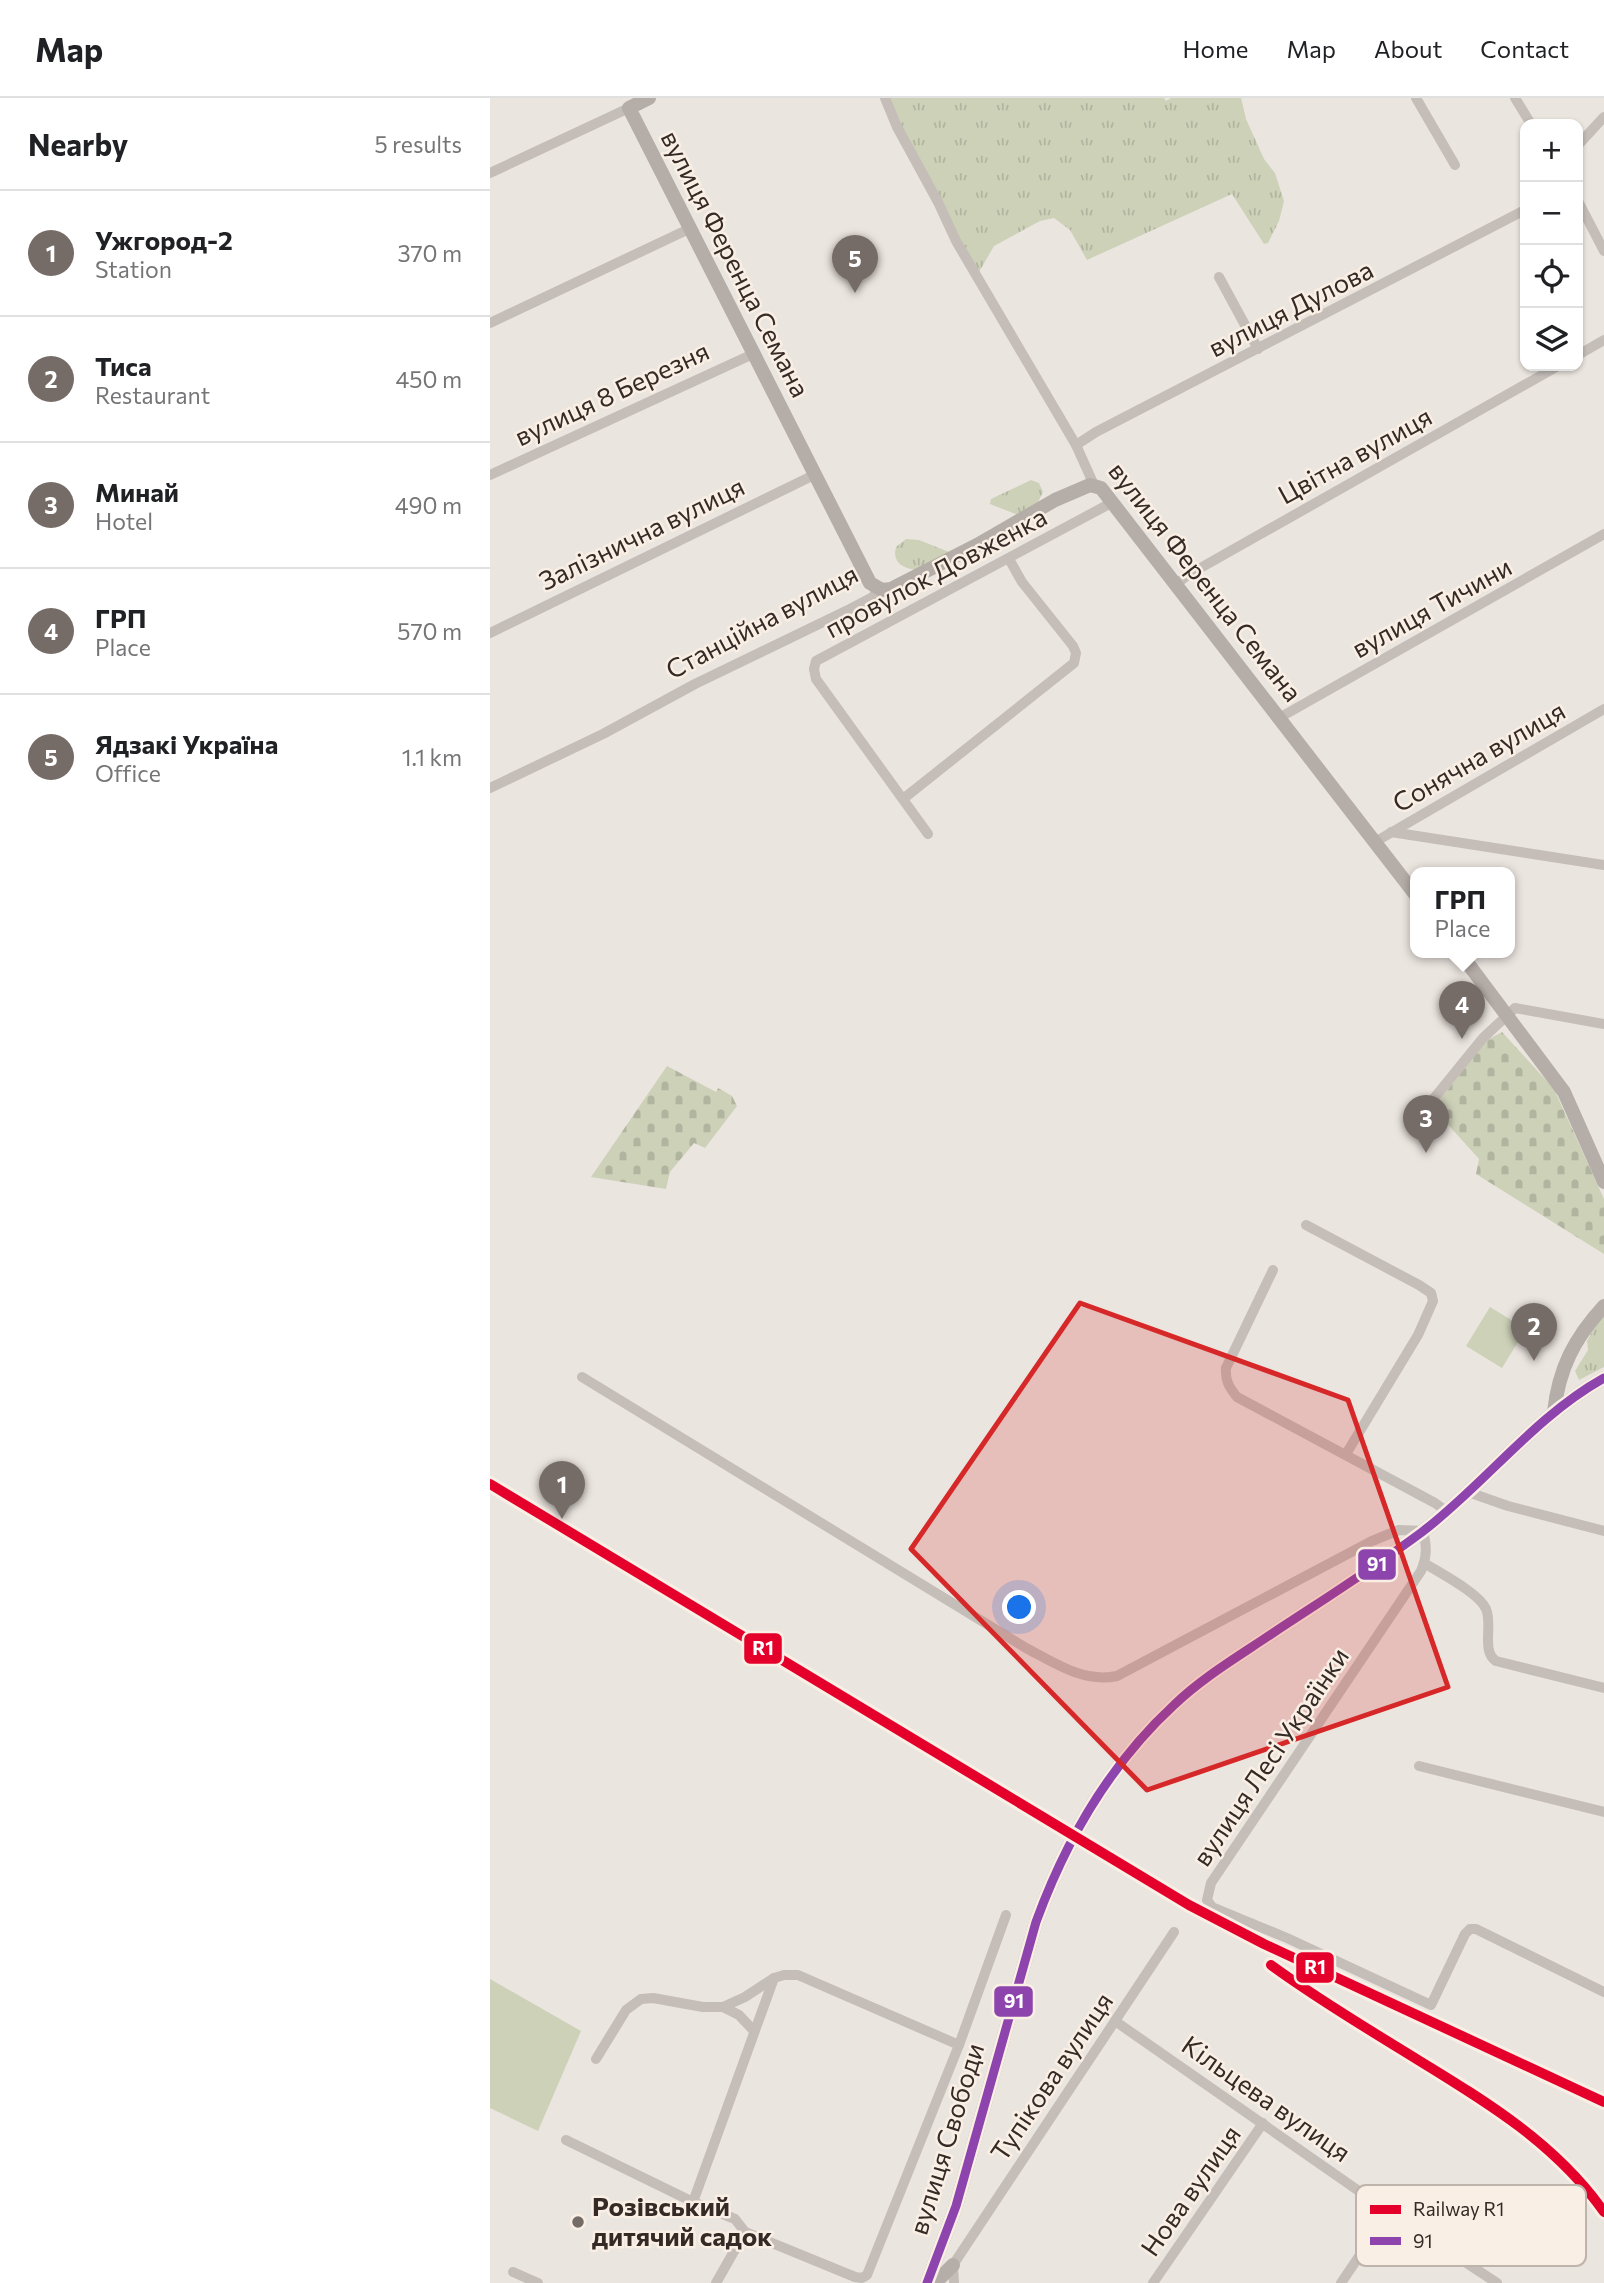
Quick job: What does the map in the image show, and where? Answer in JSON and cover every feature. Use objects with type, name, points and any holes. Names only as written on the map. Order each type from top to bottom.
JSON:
[{"type":"street","points":[[490,173],[649,98]]},
{"type":"street","name":"вулиця Ференца Семана","points":[[885,98],[897,127],[939,202],[956,241],[1076,445],[1094,485],[1101,488],[1113,502],[1410,888]]},
{"type":"street","points":[[1416,98],[1455,165]]},
{"type":"street","points":[[1515,98],[1528,119]]},
{"type":"street","name":"вулиця Ференца Семана","points":[[629,108],[867,578],[878,588]]},
{"type":"street","points":[[1583,140],[1604,117]]},
{"type":"street","points":[[1583,211],[1604,251]]},
{"type":"street","name":"вулиця Дулова","points":[[1076,445],[1102,429],[1520,213]]},
{"type":"street","points":[[490,323],[691,228]]},
{"type":"street","points":[[1219,278],[1258,349]]},
{"type":"street","points":[[1583,352],[1604,340]]},
{"type":"street","name":"вулиця 8 Березня","points":[[490,475],[753,354]]},
{"type":"street","name":"Цвітна вулиця","points":[[1175,585],[1188,575],[1549,371]]},
{"type":"street","name":"Залізнична вулиця","points":[[490,633],[814,475]]},
{"type":"street","name":"Станційна вулиця","points":[[490,788],[850,609],[873,597],[878,588],[886,590],[904,583],[1055,500],[1094,485]]},
{"type":"street","name":"провулок Довженка","points":[[928,834],[816,679],[816,661],[1113,502]]},
{"type":"street","name":"вулиця Тичини","points":[[1279,718],[1604,534]]},
{"type":"street","points":[[903,799],[1074,663],[1076,653],[1073,646],[1022,582],[1009,559]]},
{"type":"street","name":"Сонячна вулиця","points":[[1375,842],[1604,709]]},
{"type":"street","points":[[1391,832],[1604,866]]},
{"type":"street","points":[[1464,958],[1570,1102],[1604,1182]]},
{"type":"street","points":[[1414,1123],[1483,1038],[1516,1008],[1604,1024]]},
{"type":"street","points":[[1306,1225],[1419,1285],[1431,1293],[1433,1301],[1418,1335],[1346,1454]]},
{"type":"street","points":[[1273,1270],[1226,1368],[1225,1379],[1237,1397],[1346,1454],[1446,1511]]},
{"type":"street","points":[[1554,1412],[1558,1383],[1572,1349],[1604,1306]]},
{"type":"street","points":[[582,1377],[1026,1648],[1068,1671],[1087,1677],[1102,1679],[1116,1676],[1372,1541],[1399,1530],[1423,1531],[1427,1545],[1424,1563],[1484,1605],[1489,1626],[1490,1654],[1496,1661],[1604,1688]]},
{"type":"street","name":"вулиця Свободи","points":[[928,2283],[956,2206],[1032,1935],[1048,1888],[1085,1815],[1121,1761],[1174,1704],[1212,1673],[1423,1531],[1554,1412],[1604,1378]]},
{"type":"street","points":[[1468,1492],[1508,1506],[1604,1531]]},
{"type":"street","name":"вулиця Лесі Українки","points":[[1424,1563],[1211,1883],[1207,1900],[1212,1907],[1287,1938],[1431,2005],[1465,1934],[1470,1929],[1476,1929],[1518,1948],[1604,1992]]},
{"type":"street","points":[[1419,1766],[1604,1812]]},
{"type":"street","points":[[566,2140],[693,2202],[735,2219],[740,2222],[745,2232],[862,2278],[867,2275],[959,2045],[1006,1915]]},
{"type":"street","name":"Тупікова вулиця","points":[[953,2265],[1174,1933]]},
{"type":"street","points":[[596,2059],[626,2010],[640,1999],[653,1998],[703,2007],[723,2007],[784,1975],[798,1975],[959,2045]]},
{"type":"street","points":[[693,2202],[774,1978]]},
{"type":"street","points":[[723,2007],[739,2015],[754,2031]]},
{"type":"street","name":"Кільцева вулиця","points":[[1115,2021],[1356,2189]]},
{"type":"street","name":"Нова вулиця","points":[[1153,2283],[1263,2123]]},
{"type":"street","points":[[716,2283],[745,2232]]},
{"type":"street","points":[[1341,2283],[1356,2261]]},
{"type":"street","points":[[928,2283],[937,2281],[953,2265]]},
{"type":"street","points":[[953,2265],[954,2283]]},
{"type":"street","name":"Кільцева вулиця","points":[[1471,2266],[1497,2283]]},
{"type":"street","points":[[513,2272],[538,2283]]},
{"type":"highlighted area","points":[[1080,1303],[1348,1400],[1448,1687],[1147,1790],[911,1549]]},
{"type":"green space","points":[[887,98],[1164,98],[1166,101],[1171,98],[1241,98],[1246,119],[1264,159],[1275,173],[1284,201],[1279,221],[1268,243],[1264,244],[1232,194],[1087,260],[1070,230],[1054,218],[1040,221],[994,246],[979,272],[959,239]]},
{"type":"green space","points":[[1031,480],[1039,483],[1043,492],[1035,508],[1018,515],[990,504],[991,499]]},
{"type":"green space","points":[[906,539],[919,540],[949,552],[916,570],[911,569],[902,566],[895,557],[896,547]]},
{"type":"green space","points":[[1502,1032],[1554,1089],[1604,1199],[1604,1254],[1476,1174],[1479,1159],[1433,1108],[1487,1040]]},
{"type":"green space","points":[[667,1066],[716,1092],[718,1088],[732,1096],[737,1106],[705,1148],[694,1143],[670,1172],[666,1189],[591,1177]]},
{"type":"green space","points":[[1490,1307],[1526,1329],[1502,1368],[1466,1346]]},
{"type":"green space","points":[[1604,1316],[1604,1367],[1579,1380],[1575,1371],[1588,1350],[1587,1341]]},
{"type":"green space","points":[[490,1979],[581,2031],[538,2131],[490,2108]]},
{"type":"rail line","name":"R1","points":[[490,1484],[1189,1905],[1264,1944],[1604,2102]]},
{"type":"rail line","name":"R1","points":[[1271,1965],[1516,2124],[1583,2185]]},
{"type":"rail line","name":"R1","points":[[1586,2188],[1604,2212]]},
{"type":"transit line","name":"91","points":[[927,2283],[956,2206],[1036,1922],[1061,1862],[1110,1778],[1151,1728],[1197,1685],[1422,1532],[1532,1431],[1604,1378]]},
{"type":"place","name":"Ядзакі Україна","points":[[855,293]]},
{"type":"place","name":"ГРП","points":[[1462,1039]]},
{"type":"place","name":"Минай","points":[[1426,1153]]},
{"type":"place","name":"Тиса","points":[[1534,1361]]},
{"type":"place","name":"Ужгород-2","points":[[562,1519]]},
{"type":"place","name":"Розівський дитячий садок","points":[[578,2222]]}]
